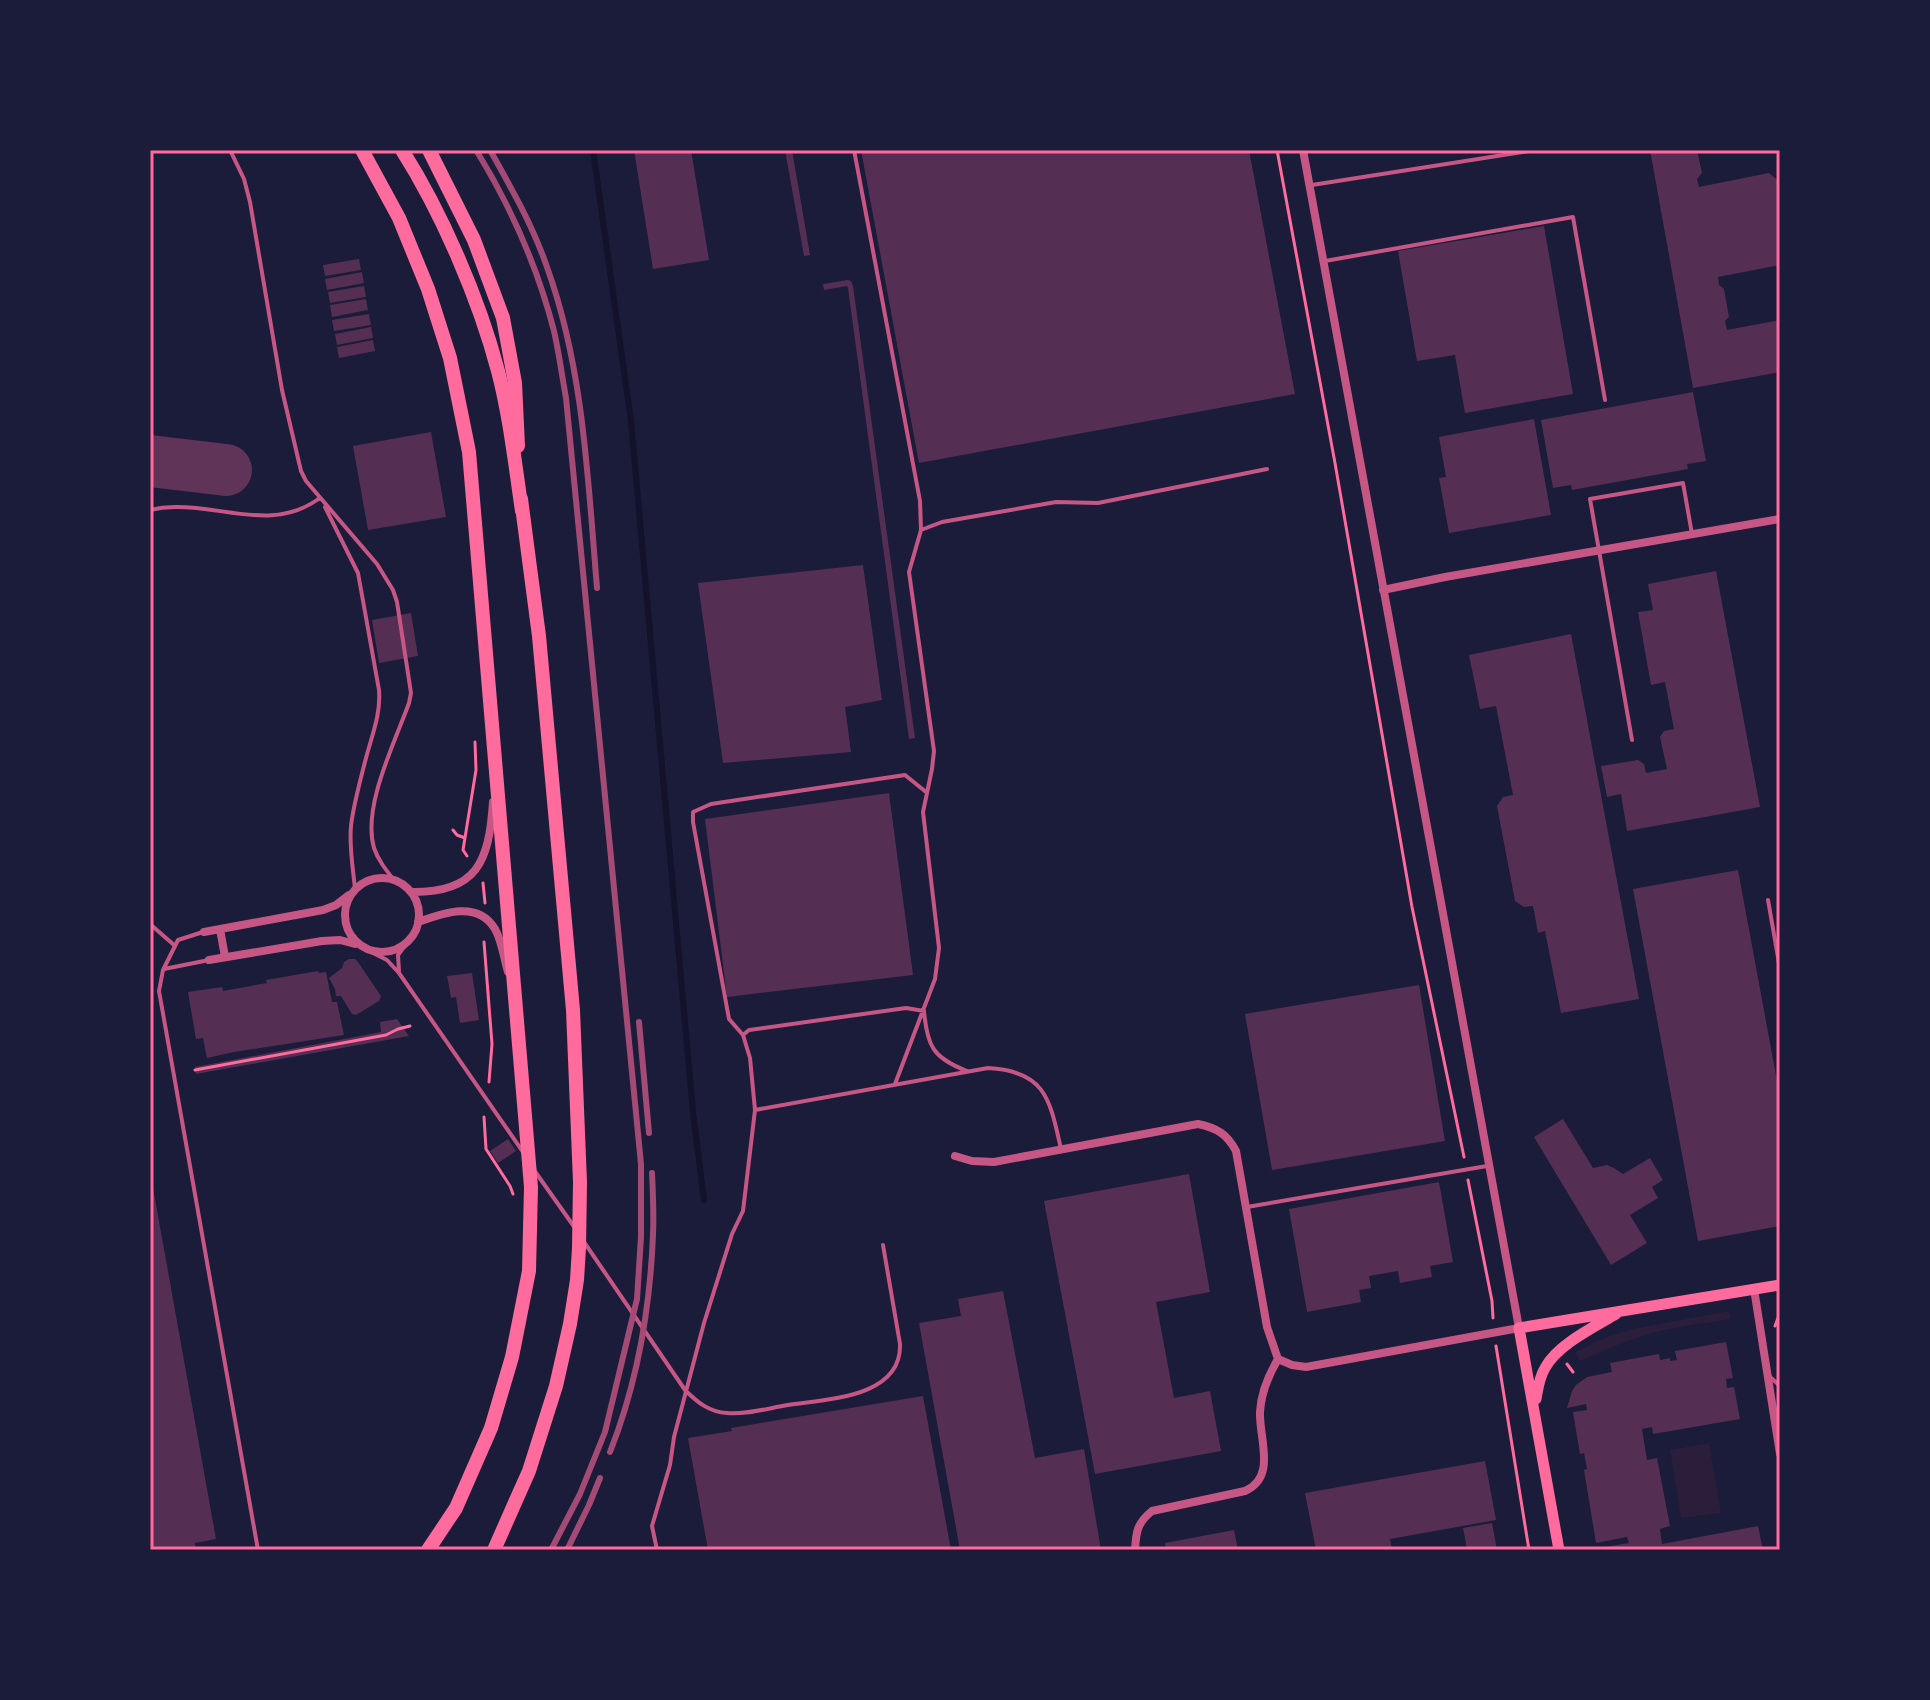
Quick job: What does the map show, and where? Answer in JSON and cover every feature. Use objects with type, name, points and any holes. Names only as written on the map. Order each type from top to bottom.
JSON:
[{"type":"highway","points":[[362,150],[399,218],[428,289],[450,358],[469,452],[531,1187],[529,1271],[512,1357],[491,1428],[456,1508],[428,1550]]},
{"type":"highway","points":[[402,150],[441,220],[469,286],[497,367],[506,407],[539,636],[573,1010],[580,1182],[577,1280],[553,1398],[529,1471],[494,1550]]},
{"type":"highway","points":[[429,150],[474,240],[503,318],[515,383],[522,511]]},
{"type":"main road","points":[[1559,1550],[1519,1328],[1780,1285]]},
{"type":"main road","points":[[1534,1411],[1540,1379],[1546,1365],[1558,1351],[1620,1311]]},
{"type":"street","points":[[955,1156],[994,1162],[1198,1124],[1216,1128],[1230,1140],[1236,1151],[1267,1327],[1278,1359],[1306,1367],[1519,1328],[1303,150]]},
{"type":"street","points":[[1383,590],[1780,519]]},
{"type":"street","points":[[411,892],[443,891],[466,879],[477,869],[489,838],[495,773]]},
{"type":"street","points":[[204,932],[323,910],[336,905],[362,884],[377,878],[394,880],[411,892],[419,911],[414,934],[407,943],[390,952],[371,952],[349,941],[332,940],[209,960]]},
{"type":"street","points":[[354,890],[344,914],[351,937],[360,946]]},
{"type":"street","points":[[418,922],[463,910],[476,912],[494,926],[514,992]]},
{"type":"street","points":[[220,929],[225,957]]},
{"type":"street","points":[[1754,1289],[1780,1454]]},
{"type":"street","points":[[1135,1550],[1142,1519],[1152,1511],[1255,1487],[1263,1472],[1264,1462],[1260,1414],[1262,1391],[1278,1359]]},
{"type":"lane","points":[[230,150],[244,179],[250,202],[297,459],[306,481],[377,564],[397,602],[411,693],[378,789],[372,820],[375,850],[394,880]]},
{"type":"lane","points":[[854,150],[920,501],[921,530],[909,572],[934,751],[923,812],[939,948],[935,979],[895,1084]]},
{"type":"lane","points":[[1309,185],[1535,150]]},
{"type":"lane","points":[[1323,261],[1573,217],[1605,400]]},
{"type":"lane","points":[[921,530],[956,519],[1056,502],[1098,503],[1267,469]]},
{"type":"lane","points":[[1632,740],[1590,499],[1683,483],[1692,534]]},
{"type":"lane","points":[[150,510],[175,507],[256,516],[276,515],[307,507],[320,498]]},
{"type":"lane","points":[[320,498],[358,573],[380,701],[351,825],[354,890]]},
{"type":"lane","points":[[657,1550],[652,1526],[670,1465],[674,1437],[704,1323],[732,1234],[743,1211],[755,1110],[750,1058],[743,1035],[729,1019],[693,812],[711,804],[905,775],[926,792]]},
{"type":"lane","points":[[1768,900],[1780,969]]},
{"type":"lane","points":[[150,924],[174,945]]},
{"type":"lane","points":[[204,932],[183,937],[174,945],[163,970],[159,991],[258,1550]]},
{"type":"lane","points":[[399,973],[397,959],[407,943]]},
{"type":"lane","points":[[371,952],[387,960],[399,973],[685,1390],[711,1410],[727,1414],[844,1396],[877,1385],[890,1374],[900,1350],[883,1245]]},
{"type":"lane","points":[[163,970],[209,960]]},
{"type":"lane","points":[[743,1035],[749,1030],[906,1008],[924,1011]]},
{"type":"lane","points":[[924,1011],[932,1049],[950,1064],[969,1072]]},
{"type":"lane","points":[[755,1110],[988,1068],[1017,1072],[1035,1082],[1047,1097],[1061,1149]]},
{"type":"lane","points":[[1245,1207],[1490,1166]]},
{"type":"lane","points":[[1767,1373],[1780,1386]]},
{"type":"path","points":[[1277,150],[1412,907],[1492,1301]]},
{"type":"path","points":[[470,859],[463,850],[476,770],[475,739]]},
{"type":"path","points":[[453,830],[465,838]]},
{"type":"path","points":[[482,876],[485,908]]},
{"type":"path","points":[[484,936],[492,1044],[489,1092]]},
{"type":"path","points":[[195,1070],[382,1036],[410,1026]]},
{"type":"path","points":[[486,1108],[486,1149],[513,1196]]},
{"type":"path","points":[[1567,1364],[1573,1372]]},
{"type":"path","points":[[1499,1365],[1529,1550]]},
{"type":"shaded area","points":[[1729,1311],[1731,1319],[1656,1332],[1580,1361],[1575,1352],[1606,1337],[1633,1329]]},
{"type":"shaded area","points":[[1709,1443],[1721,1513],[1681,1518],[1670,1450]]},
{"type":"building","points":[[634,150],[691,150],[709,260],[653,269]]},
{"type":"building","points":[[785,150],[792,150],[810,255],[804,256]]},
{"type":"building","points":[[861,150],[1249,150],[1295,394],[919,463]]},
{"type":"building","points":[[1650,150],[1697,150],[1702,173],[1697,179],[1699,187],[1769,173],[1780,182],[1780,265],[1718,277],[1719,285],[1724,289],[1729,317],[1725,321],[1727,330],[1780,320],[1780,372],[1693,388]]},
{"type":"building","points":[[1544,226],[1573,394],[1465,413],[1455,355],[1417,361],[1398,251]]},
{"type":"building","points":[[359,259],[361,270],[325,276],[323,265]]},
{"type":"building","points":[[362,272],[364,283],[327,290],[325,279]]},
{"type":"building","points":[[848,280],[853,286],[915,738],[909,739],[848,288],[824,290],[823,284]]},
{"type":"building","points":[[364,286],[366,297],[330,303],[328,292]]},
{"type":"building","points":[[366,299],[368,310],[332,317],[330,305]]},
{"type":"building","points":[[369,314],[371,325],[334,331],[332,320]]},
{"type":"building","points":[[371,327],[373,338],[337,345],[335,334]]},
{"type":"building","points":[[373,340],[375,351],[339,358],[337,347]]},
{"type":"building","points":[[1693,392],[1706,461],[1687,464],[1688,469],[1572,490],[1571,485],[1553,488],[1541,420]]},
{"type":"building","points":[[1534,419],[1551,515],[1449,533],[1439,478],[1446,477],[1439,437]]},
{"type":"building","points":[[431,432],[446,517],[368,530],[353,446]]},
{"type":"building","points":[[863,565],[882,700],[845,707],[851,752],[723,763],[698,583]]},
{"type":"building","points":[[1716,571],[1760,807],[1627,831],[1621,794],[1607,797],[1601,766],[1638,760],[1644,764],[1646,773],[1667,769],[1660,737],[1664,731],[1674,729],[1665,682],[1651,685],[1638,612],[1653,610],[1648,584]]},
{"type":"building","points":[[411,613],[418,656],[379,663],[372,620]]},
{"type":"building","points":[[1571,634],[1639,999],[1561,1013],[1545,931],[1538,933],[1533,906],[1524,907],[1515,901],[1497,806],[1503,797],[1513,795],[1496,706],[1480,709],[1469,655]]},
{"type":"building","points":[[889,793],[913,975],[727,997],[705,819]]},
{"type":"building","points":[[1738,870],[1780,1097],[1780,1226],[1698,1241],[1633,889]]},
{"type":"building","points":[[349,959],[358,962],[381,996],[379,1001],[356,1015],[352,1014],[341,996],[336,996],[329,978]]},
{"type":"building","points":[[318,971],[326,972],[332,1002],[337,1002],[344,1035],[207,1058],[203,1038],[196,1039],[188,992],[222,987],[223,991]]},
{"type":"building","points":[[472,973],[479,1020],[460,1023],[456,997],[451,998],[447,976]]},
{"type":"building","points":[[1419,985],[1445,1141],[1272,1170],[1245,1014]]},
{"type":"building","points":[[397,1019],[409,1036],[196,1074],[195,1067],[381,1032],[380,1022]]},
{"type":"building","points":[[1563,1119],[1593,1168],[1607,1165],[1623,1174],[1650,1158],[1663,1180],[1652,1187],[1658,1198],[1630,1215],[1647,1243],[1611,1265],[1534,1137]]},
{"type":"building","points":[[508,1139],[516,1151],[498,1163],[490,1151]]},
{"type":"building","points":[[1189,1174],[1210,1292],[1156,1302],[1174,1398],[1210,1391],[1221,1451],[1095,1474],[1044,1201]]},
{"type":"building","points":[[150,1182],[216,1539],[195,1543],[196,1550],[150,1550]]},
{"type":"building","points":[[1439,1182],[1453,1262],[1430,1266],[1432,1277],[1400,1283],[1398,1271],[1369,1276],[1371,1288],[1359,1290],[1361,1302],[1307,1312],[1289,1209]]},
{"type":"building","points":[[1003,1291],[1035,1458],[1084,1449],[1101,1550],[960,1550],[919,1323],[961,1316],[958,1299]]},
{"type":"building","points":[[1726,1342],[1733,1378],[1726,1379],[1727,1388],[1734,1387],[1740,1419],[1653,1434],[1652,1427],[1642,1429],[1647,1460],[1657,1458],[1670,1526],[1660,1529],[1662,1544],[1758,1526],[1763,1550],[1599,1550],[1629,1543],[1627,1537],[1596,1543],[1584,1470],[1587,1469],[1584,1453],[1580,1454],[1573,1412],[1587,1410],[1586,1404],[1567,1408],[1572,1391],[1587,1377],[1612,1372],[1610,1363],[1659,1354],[1660,1360],[1677,1360],[1675,1351]]},
{"type":"building","points":[[923,1396],[951,1550],[708,1550],[688,1438]]},
{"type":"building","points":[[1485,1461],[1496,1520],[1390,1539],[1392,1550],[1316,1550],[1305,1493]]},
{"type":"building","points":[[1492,1523],[1497,1550],[1467,1550],[1463,1528]]},
{"type":"building","points":[[1234,1530],[1238,1550],[1166,1550],[1165,1543]]},
{"type":"waterway","points":[[593,150],[631,421],[693,1112],[704,1200]]},
{"type":"taxiway","points":[[150,461],[226,470]]},
{"type":"railway","points":[[476,150],[511,215],[540,284],[554,331],[566,398],[641,1164],[637,1299],[605,1432],[580,1494],[551,1550]]},
{"type":"railway","points":[[490,150],[536,239],[570,347],[583,427],[597,588]]},
{"type":"railway","points":[[639,1022],[649,1133]]},
{"type":"railway","points":[[610,1452],[628,1400],[645,1318],[653,1235],[652,1173]]},
{"type":"railway","points":[[567,1550],[600,1478]]}]
